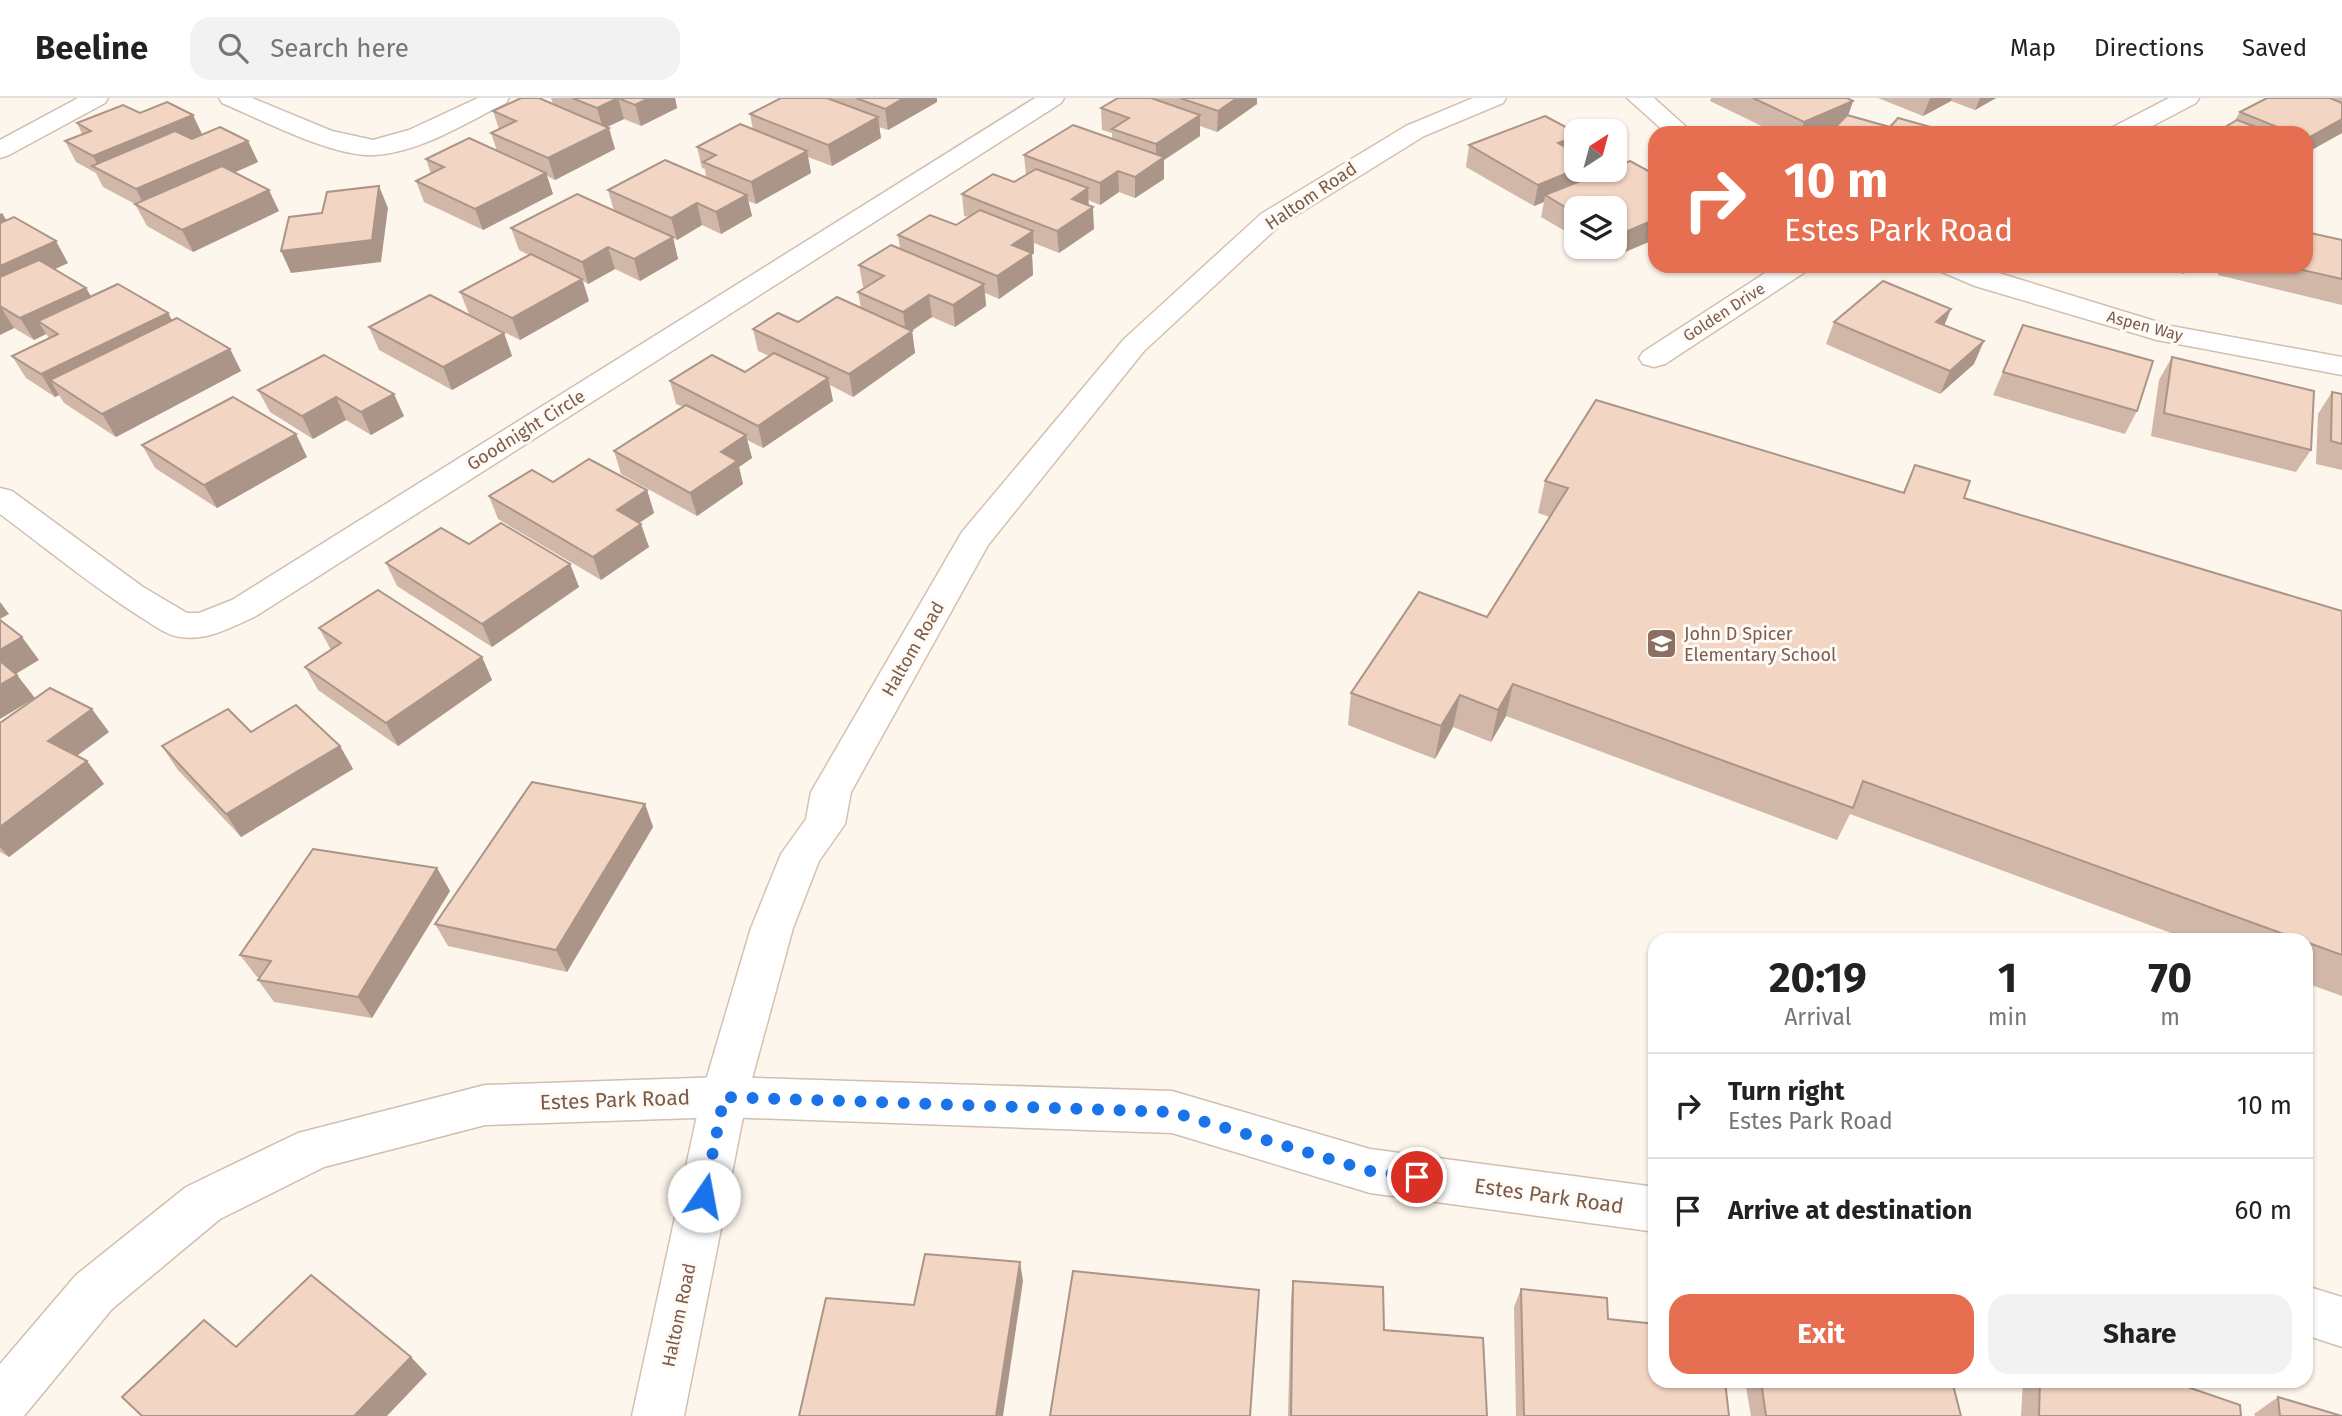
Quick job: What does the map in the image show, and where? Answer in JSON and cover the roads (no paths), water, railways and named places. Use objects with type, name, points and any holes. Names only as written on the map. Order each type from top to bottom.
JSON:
[{"type":"street","points":[[0,150],[96,98]]},
{"type":"street","points":[[231,98],[341,142],[372,149],[395,144],[497,98]]},
{"type":"street","name":"Goodnight Circle","points":[[0,498],[131,595],[180,625],[203,625],[244,608],[1052,98]]},
{"type":"street","name":"Haltom Road","points":[[658,1416],[724,1097],[772,928],[801,854],[825,824],[831,792],[975,540],[1134,345],[1270,220],[1415,131],[1494,98]]},
{"type":"street","points":[[1639,98],[1673,126]]},
{"type":"street","points":[[2133,126],[2187,98]]},
{"type":"street","name":"Golden Drive","points":[[1654,358],[1784,273]]},
{"type":"street","name":"Aspen Way","points":[[1989,273],[2167,334],[2342,366]]},
{"type":"street","name":"Estes Park Road","points":[[0,1404],[94,1292],[202,1203],[316,1149],[485,1105],[724,1097],[1172,1112],[1370,1171],[1648,1209]]},
{"type":"street","points":[[2313,1312],[2342,1322]]},
{"type":"place","name":"John D Spicer Elementary School","points":[[1661,644]]}]
